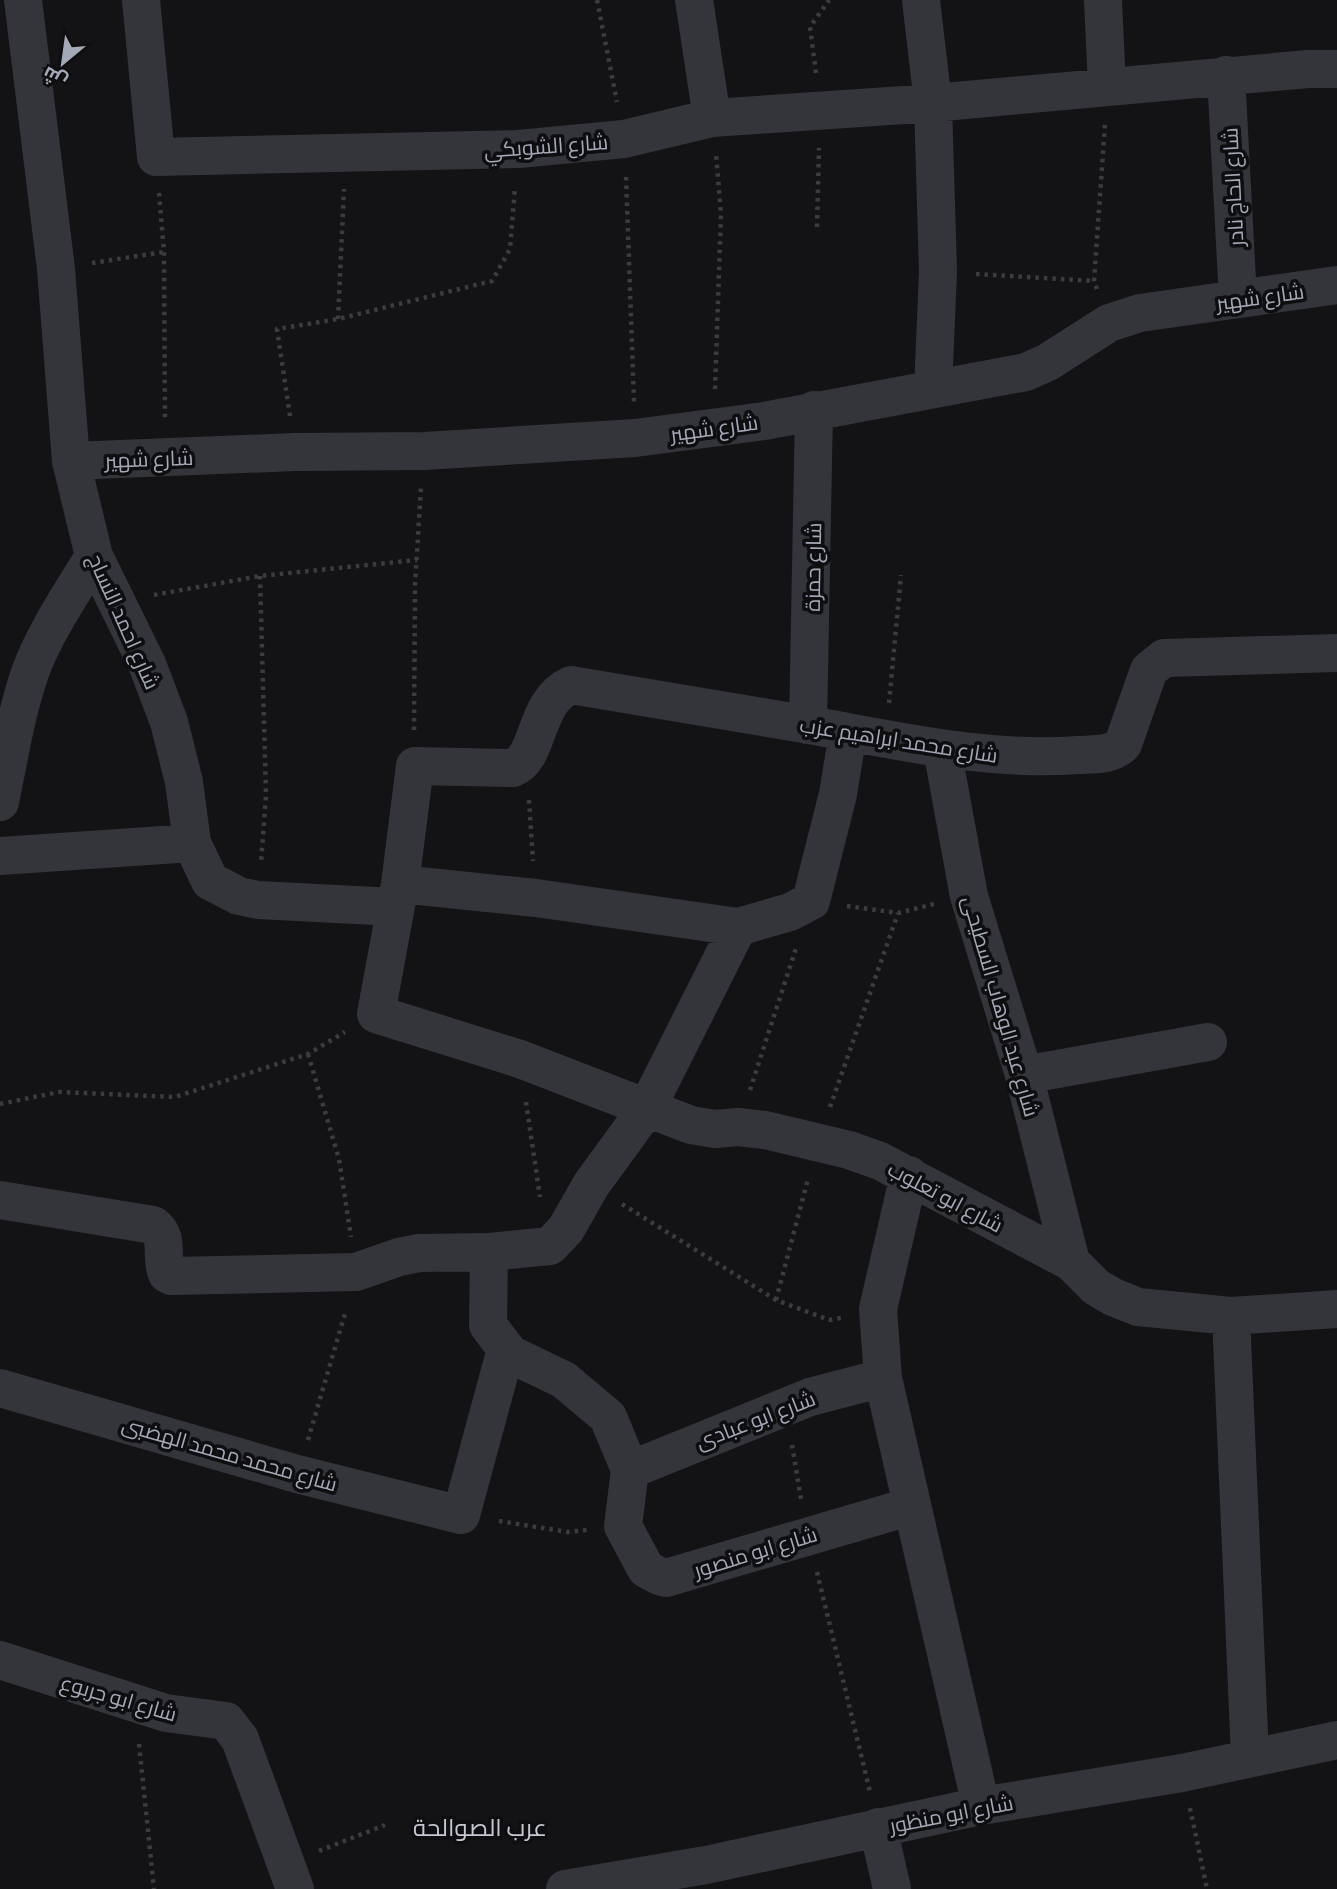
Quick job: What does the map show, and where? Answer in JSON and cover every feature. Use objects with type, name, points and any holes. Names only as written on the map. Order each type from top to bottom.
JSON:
[{"type":"street","name":"شارع احمد النساج","points":[[23,0],[57,269],[71,461],[94,556],[148,664],[169,722],[184,782],[192,843],[210,881],[239,897],[258,900],[398,896],[536,898],[738,927]]},
{"type":"street","points":[[141,0],[156,157]]},
{"type":"street","points":[[694,0],[712,118]]},
{"type":"street","points":[[921,0],[933,103],[938,272],[933,389]]},
{"type":"street","points":[[1103,0],[1108,87]]},
{"type":"street","name":"شارع الشوبكي","points":[[156,157],[519,149],[624,139],[712,118],[933,103],[1226,75],[1337,69]]},
{"type":"street","name":"شارع الحاج نادر","points":[[1226,75],[1238,299]]},
{"type":"street","name":"شارع شهير","points":[[71,461],[295,452],[424,451],[635,438],[713,429],[1026,372],[1048,362],[1109,323],[1140,313],[1337,285]]},
{"type":"street","name":"شارع حمزة","points":[[808,725],[814,410]]},
{"type":"street","points":[[0,802],[19,715],[16,670],[51,630],[94,556]]},
{"type":"street","name":"شارع محمد ابراهيم عزب","points":[[525,757],[552,699],[571,685],[942,749],[1041,757],[1107,753],[1116,751],[1123,744],[1149,670],[1164,658],[1337,653]]},
{"type":"street","points":[[0,1200],[153,1225],[164,1240],[164,1268],[171,1276],[356,1272],[419,1253],[489,1252],[550,1246],[566,1229],[591,1185],[647,1108],[738,927],[790,912],[811,901],[838,794],[848,733]]},
{"type":"street","name":"شارع عبد الوهاب السطيحى","points":[[942,749],[969,896],[1024,1075],[1071,1262]]},
{"type":"street","points":[[376,1014],[398,896],[415,766],[513,768],[522,763],[525,757]]},
{"type":"street","points":[[0,856],[192,843]]},
{"type":"street","name":"شارع ابو تعلوب","points":[[376,1014],[520,1059],[691,1125],[715,1129],[738,1127],[765,1130],[880,1161],[1071,1262],[1096,1287],[1138,1307],[1231,1316],[1337,1309]]},
{"type":"street","points":[[1024,1075],[1208,1042]]},
{"type":"street","points":[[909,1175],[878,1309],[883,1378],[981,1806]]},
{"type":"street","points":[[461,1515],[506,1352],[504,1344],[488,1325],[489,1252]]},
{"type":"street","points":[[1231,1316],[1250,1757]]},
{"type":"street","points":[[506,1352],[564,1380],[608,1417],[630,1470],[623,1526]]},
{"type":"street","name":"شارع ابو عبادى","points":[[630,1470],[785,1406],[829,1391],[883,1378]]},
{"type":"street","name":"شارع محمد محمد الهضبى","points":[[0,1388],[297,1474],[461,1515]]},
{"type":"street","name":"شارع ابو منصور","points":[[623,1526],[646,1569],[666,1578],[912,1506]]},
{"type":"street","name":"شارع ابو جربوع","points":[[0,1660],[135,1704],[180,1716],[219,1719],[232,1726],[240,1739],[290,1877]]},
{"type":"street","name":"شارع ابو منظور","points":[[574,1888],[706,1865],[981,1806],[1182,1773],[1337,1740]]},
{"type":"street","points":[[878,1826],[892,1889]]},
{"type":"path","points":[[597,0],[624,139],[635,438]]},
{"type":"path","points":[[1108,87],[1094,281],[1109,323]]},
{"type":"path","points":[[712,118],[721,214],[713,429]]},
{"type":"path","points":[[295,452],[276,329],[338,319],[492,281],[510,249],[519,149]]},
{"type":"path","points":[[338,319],[345,153]]},
{"type":"path","points":[[156,157],[164,252],[165,458]]},
{"type":"path","points":[[57,269],[164,252]]},
{"type":"path","points":[[938,272],[1094,281]]},
{"type":"path","points":[[415,766],[414,642],[424,451]]},
{"type":"path","points":[[121,608],[154,595],[260,576],[417,561]]},
{"type":"path","points":[[885,740],[901,575]]},
{"type":"path","points":[[258,900],[266,796],[260,576]]},
{"type":"path","points":[[525,757],[536,898]]},
{"type":"path","points":[[738,1127],[811,901],[898,913],[817,1143],[776,1300]]},
{"type":"path","points":[[0,1104],[58,1093],[174,1097],[308,1054],[376,1014]]},
{"type":"path","points":[[297,1474],[338,1344],[356,1272],[339,1158],[308,1054]]},
{"type":"path","points":[[520,1059],[534,1168],[550,1246]]},
{"type":"path","points":[[591,1185],[776,1300],[829,1320],[878,1309]]},
{"type":"path","points":[[785,1406],[808,1535],[878,1826]]},
{"type":"path","points":[[461,1515],[568,1532],[623,1526]]},
{"type":"path","points":[[135,1704],[154,1889]]},
{"type":"path","points":[[1182,1773],[1207,1889]]},
{"type":"path","points":[[290,1877],[385,1825]]},
{"type":"district","name":"عرب الصوالحة","points":[[480,1826]]}]
